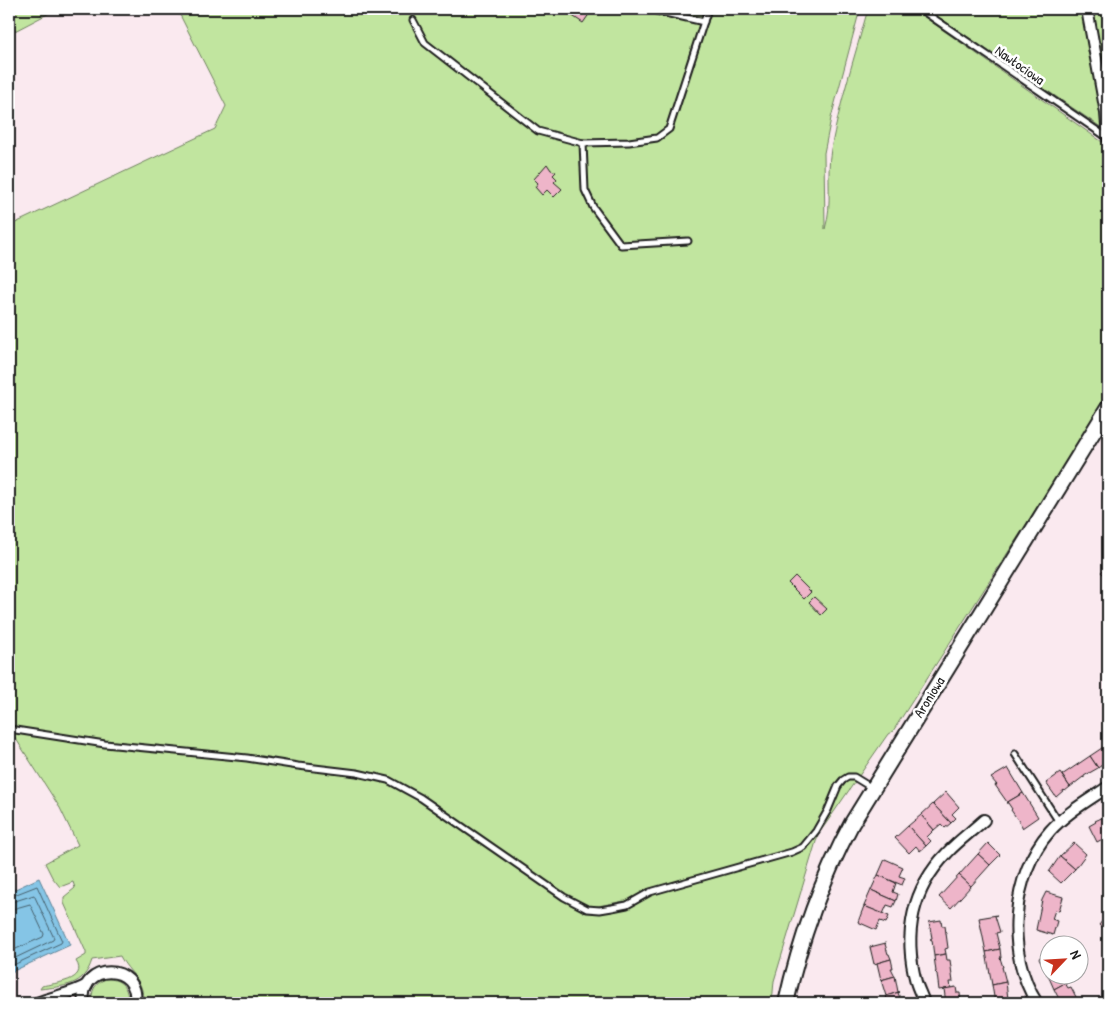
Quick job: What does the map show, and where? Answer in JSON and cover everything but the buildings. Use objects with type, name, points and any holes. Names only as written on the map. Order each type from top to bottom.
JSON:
[{"type":"street","points":[[1087,9],[1102,88],[1108,139]]},
{"type":"street","name":"Aroniowa","points":[[789,1002],[799,949],[825,877],[847,832],[872,788],[1108,408]]},
{"type":"street","points":[[1037,1003],[1027,986],[1020,959],[1018,905],[1022,883],[1037,846],[1059,822],[1108,787]]},
{"type":"street","points":[[924,1003],[916,982],[912,962],[910,939],[914,908],[924,883],[936,865],[947,852],[984,820]]},
{"type":"street","points":[[84,1003],[87,985],[91,980],[100,974],[110,972],[124,976],[132,984],[135,1003]]},
{"type":"street","points":[[37,1003],[54,996],[72,992],[87,985]]},
{"type":"lane","points":[[648,9],[704,22]]},
{"type":"lane","points":[[413,20],[425,44],[538,131],[583,143],[629,142],[657,138],[669,129],[708,9]]},
{"type":"lane","name":"Nawłociowa","points":[[920,9],[1108,139]]},
{"type":"lane","points":[[583,143],[585,190],[593,207],[621,245],[688,242]]},
{"type":"lane","points":[[9,729],[105,744],[247,758],[357,772],[388,780],[420,798],[564,897],[587,909],[600,910],[627,905],[650,892],[792,852],[803,846],[816,831],[828,810],[838,786],[843,780],[848,777],[854,777],[872,788]]},
{"type":"lane","points":[[1015,754],[1059,822]]},
{"type":"green space","points":[[9,9],[57,9],[9,34]]},
{"type":"green space","points":[[177,9],[860,9],[831,118],[824,153],[825,229],[829,210],[831,149],[843,96],[868,9],[913,9],[1108,146],[1108,397],[893,731],[888,734],[818,835],[774,981],[772,1003],[143,1003],[142,988],[120,956],[92,960],[84,975],[72,984],[40,989],[42,986],[74,977],[78,973],[79,968],[76,961],[86,955],[86,952],[64,903],[64,897],[75,888],[73,882],[60,887],[45,863],[78,845],[60,808],[9,728],[9,226],[215,129],[226,106]],"holes":[[[624,901],[629,907],[593,907]]]},
{"type":"green space","points":[[926,9],[1108,9],[1108,132],[952,26]]},
{"type":"green space","points":[[106,979],[116,980],[123,985],[127,993],[127,1003],[93,1003],[92,995],[94,988]]},
{"type":"water","points":[[39,878],[70,945],[9,973],[9,892]]}]
